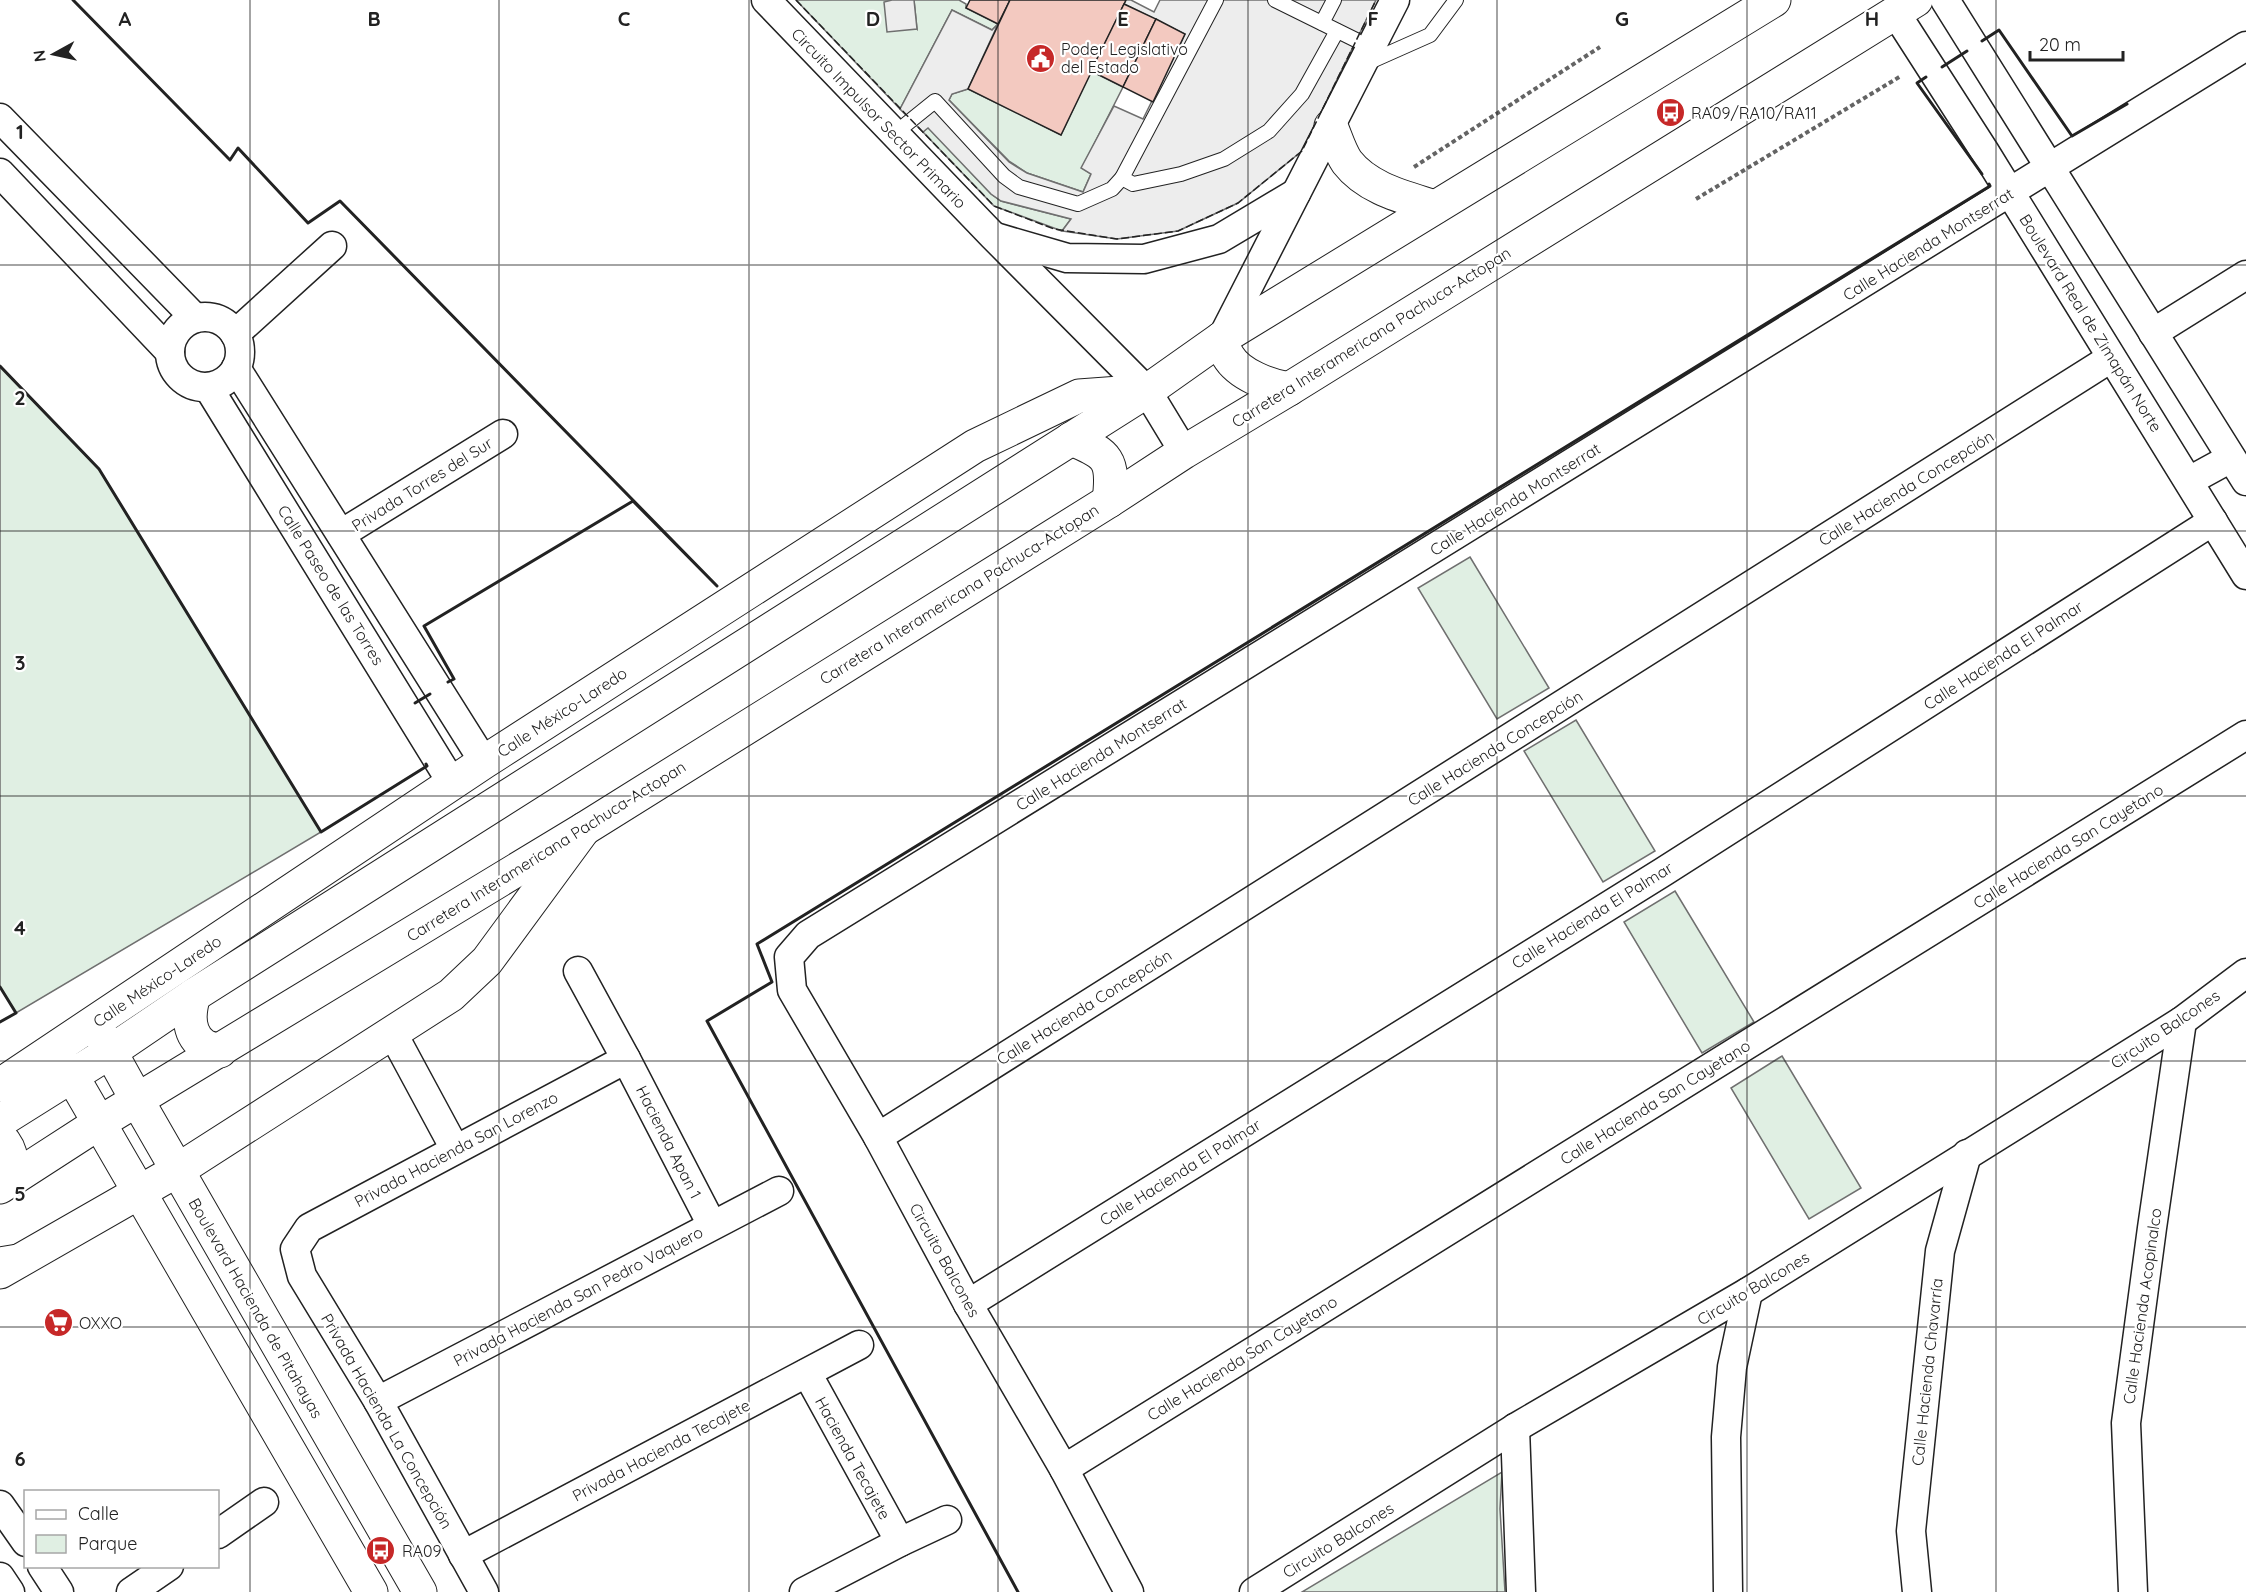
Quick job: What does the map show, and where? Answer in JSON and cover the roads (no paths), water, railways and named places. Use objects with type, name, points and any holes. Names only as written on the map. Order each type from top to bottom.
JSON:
[{"type":"main road","points":[[0,1121],[63,1063],[110,1052],[194,995],[1147,391],[1222,338],[1774,0]]},
{"type":"main road","name":"Carretera Interamericana Pachuca-Actopan","points":[[3,1184],[99,1123],[584,829],[1184,452],[1906,6]]},
{"type":"main road","points":[[1332,126],[1346,160],[1360,176],[1384,189],[1435,207]]},
{"type":"main road","points":[[1222,338],[1228,357],[1246,373],[1272,386],[1289,389]]},
{"type":"main road","name":"Calle México-Laredo","points":[[0,1085],[63,1063],[94,1022],[484,762],[975,446],[1079,396],[1147,391]]},
{"type":"main road","points":[[1071,439],[1097,449],[1107,462],[1112,476],[1109,501]]},
{"type":"main road","points":[[6,1266],[177,1170],[451,995],[487,961],[584,829]]},
{"type":"main road","points":[[194,995],[190,1008],[190,1021],[195,1034],[202,1045],[220,1051]]},
{"type":"main road","name":"Boulevard Hacienda de Pitahayas","points":[[94,1022],[420,1592]]},
{"type":"main road","points":[[63,1063],[370,1592]]},
{"type":"main road","points":[[0,1137],[9,1147],[12,1156],[3,1184]]},
{"type":"street","name":"Circuito Impulsor Sector Primario","points":[[766,0],[993,236],[1147,391],[1184,452]]},
{"type":"street","points":[[1222,338],[1332,126],[1359,53],[1395,0]]},
{"type":"street","points":[[1945,0],[2238,469],[2189,481]]},
{"type":"street","name":"Boulevard Real de Zimapán Norte","points":[[1906,6],[2010,193],[2246,575]]},
{"type":"street","name":"Calle Hacienda Montserrat","points":[[789,957],[808,934],[2246,46]]},
{"type":"street","points":[[0,118],[195,318]]},
{"type":"street","points":[[0,173],[170,352],[177,373],[185,381],[195,386],[219,385],[237,368],[240,345],[228,325],[218,319],[195,318],[177,331],[170,352]]},
{"type":"street","name":"Circuito Impulsor Sector Primario","points":[[993,236],[1067,258],[1144,259],[1218,239],[1296,193]]},
{"type":"street","points":[[235,334],[332,246]]},
{"type":"street","points":[[2153,333],[2246,275]]},
{"type":"street","name":"Calle Hacienda Concepción","points":[[878,1137],[2111,358]]},
{"type":"street","points":[[237,368],[484,762]]},
{"type":"street","name":"Calle Paseo de las Torres","points":[[208,387],[452,783]]},
{"type":"street","name":"Privada Torres del Sur","points":[[341,534],[503,434]]},
{"type":"street","name":"Calle Hacienda El Palmar","points":[[968,1304],[1663,872],[2213,521]]},
{"type":"street","points":[[395,688],[428,670]]},
{"type":"street","name":"Calle Hacienda San Cayetano","points":[[1064,1469],[2246,735]]},
{"type":"street","name":"Circuito Balcones","points":[[789,957],[792,990],[878,1137],[968,1304],[1064,1469],[1129,1592]]},
{"type":"street","name":"Hacienda Apan 1","points":[[578,971],[712,1225]]},
{"type":"street","name":"Circuito Balcones","points":[[1254,1592],[1515,1428],[1748,1293],[2182,1021],[2246,973]]},
{"type":"street","name":"Calle Hacienda Acopinalco","points":[[2133,1592],[2126,1423],[2151,1228],[2182,1021]]},
{"type":"street","points":[[393,1034],[454,1149]]},
{"type":"street","name":"Privada Hacienda San Lorenzo","points":[[295,1249],[309,1228],[626,1059]]},
{"type":"street","name":"Calle Hacienda Chavarría","points":[[1917,1592],[1911,1531],[1940,1251],[1967,1154]]},
{"type":"street","name":"Privada Hacienda San Pedro Vaquero","points":[[378,1401],[779,1191]]},
{"type":"street","name":"Privada Hacienda La Concepción","points":[[295,1249],[302,1276],[378,1401],[484,1592]]},
{"type":"street","points":[[1728,1592],[1726,1437],[1732,1367],[1748,1293]]},
{"type":"street","name":"Privada Hacienda Tecajete","points":[[463,1555],[860,1345]]},
{"type":"street","name":"Hacienda Tecajete","points":[[807,1373],[900,1542]]},
{"type":"street","points":[[1515,1428],[1521,1592]]},
{"type":"street","points":[[219,1533],[264,1503]]},
{"type":"street","points":[[0,1505],[24,1539]]},
{"type":"street","points":[[804,1592],[947,1520]]},
{"type":"street","points":[[43,1568],[59,1592]]},
{"type":"street","points":[[131,1592],[166,1568]]},
{"type":"street","points":[[0,1576],[10,1592]]},
{"type":"lane","points":[[894,134],[935,101],[1004,176],[1019,187],[1078,204],[1112,189],[1122,178],[1216,0]]},
{"type":"lane","points":[[1275,0],[1337,31],[1359,53],[1430,35],[1456,0]]},
{"type":"lane","points":[[1322,23],[1334,0]]},
{"type":"lane","points":[[1122,178],[1133,184],[1181,174],[1224,159],[1269,131],[1302,94],[1337,31]]},
{"type":"place","name":"Poder Legislativo del Estado","points":[[1040,58]]},
{"type":"place","name":"RA09/RA10/RA11","points":[[1670,113]]},
{"type":"place","name":"OXXO","points":[[58,1323]]},
{"type":"place","name":"RA09","points":[[381,1551]]}]
